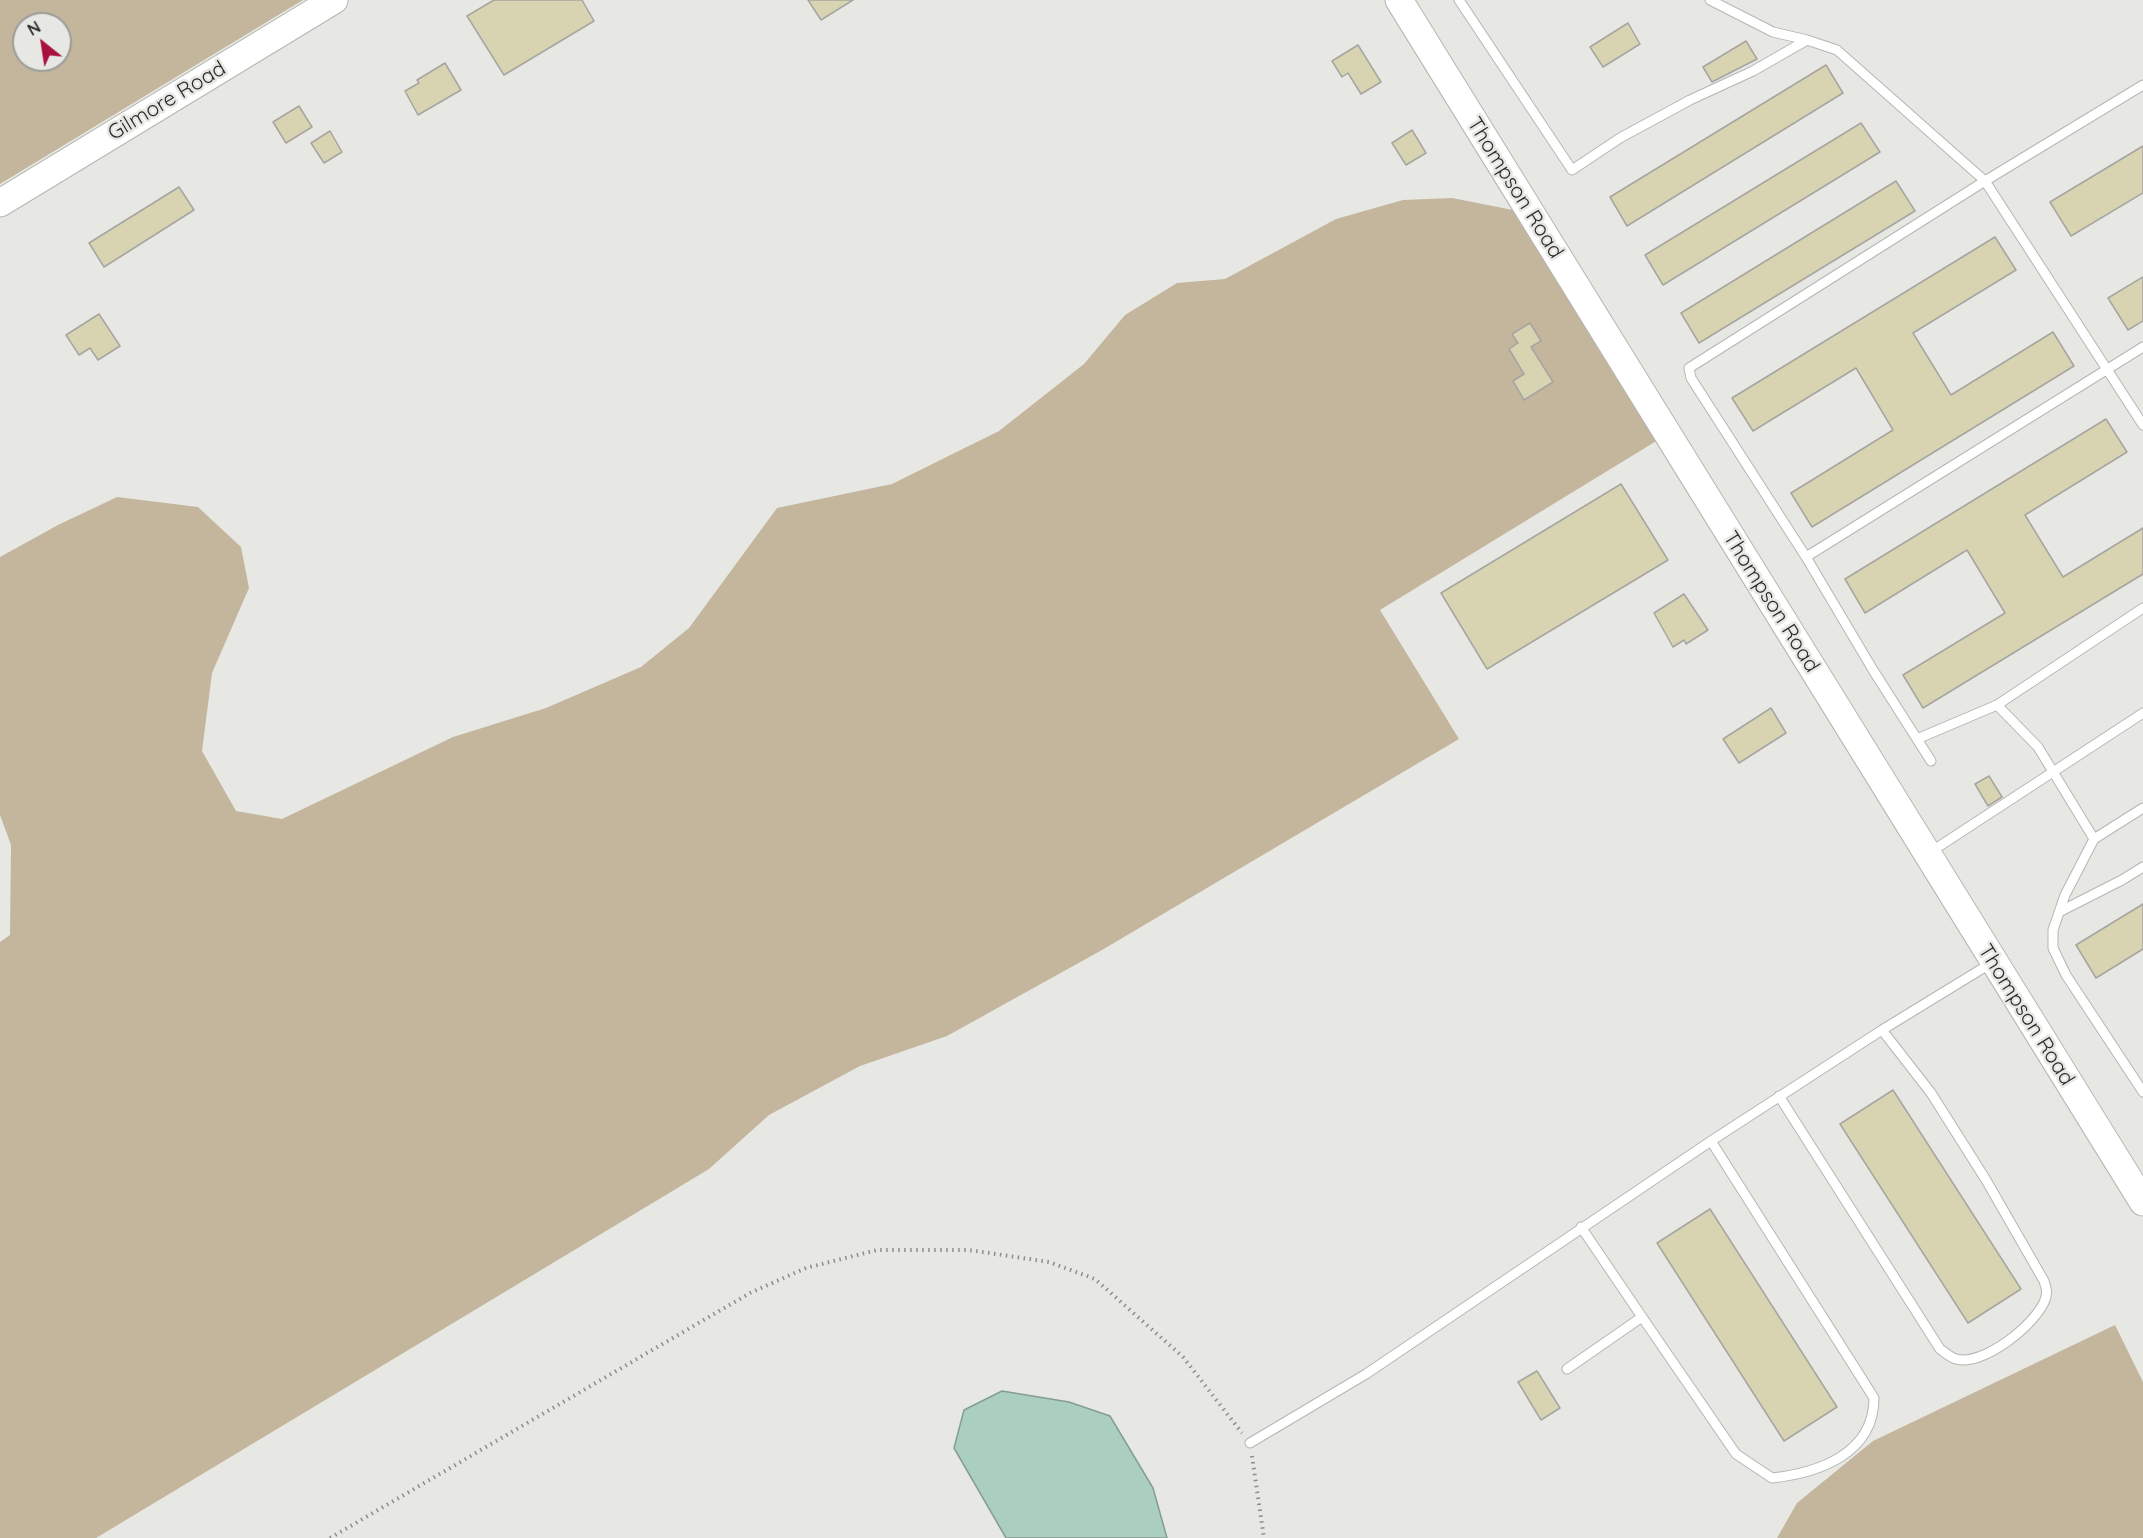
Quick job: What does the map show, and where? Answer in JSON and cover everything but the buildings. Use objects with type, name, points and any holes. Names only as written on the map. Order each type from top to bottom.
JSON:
[{"type":"main road","name":"Gilmore Road","points":[[0,202],[334,0]]},
{"type":"main road","name":"Thompson Road","points":[[1399,0],[2143,1202]]},
{"type":"lane","points":[[1459,0],[1572,170],[1620,138],[1690,100],[1754,71],[1807,40]]},
{"type":"lane","points":[[1710,0],[1773,32],[1837,50],[1985,181],[2143,425]]},
{"type":"lane","points":[[1931,761],[1806,557],[1692,378],[1689,368],[1985,181],[2143,85]]},
{"type":"lane","points":[[1806,557],[2143,347]]},
{"type":"lane","points":[[1917,740],[1997,705],[2143,608]]},
{"type":"lane","points":[[1997,705],[2038,747],[2094,839]]},
{"type":"lane","points":[[1927,855],[2053,770],[2143,713]]},
{"type":"lane","points":[[2143,808],[2094,839],[2077,872],[2053,930],[2053,948],[2066,975],[2143,1092]]},
{"type":"lane","points":[[2059,912],[2143,867]]},
{"type":"lane","points":[[1250,1443],[1366,1374],[1581,1227],[1779,1096],[1993,962]]},
{"type":"lane","points":[[1779,1096],[1940,1349],[1956,1359],[1974,1359],[1991,1353],[2034,1317],[2045,1300],[2047,1292],[2044,1281],[1986,1180],[1931,1093],[1882,1030]]},
{"type":"lane","points":[[1581,1227],[1736,1454],[1772,1478],[1811,1472],[1844,1456],[1861,1438],[1870,1423],[1874,1412],[1874,1398],[1711,1141]]},
{"type":"lane","points":[[1567,1369],[1642,1317]]},
{"type":"path","points":[[330,1538],[750,1293],[806,1268],[877,1251],[969,1250],[1049,1262],[1095,1279],[1183,1356],[1250,1443],[1264,1538]]},
{"type":"shaded area","points":[[0,0],[303,0],[0,184]]},
{"type":"shaded area","points":[[1452,198],[1513,210],[1658,440],[1380,610],[1459,739],[1102,950],[947,1036],[860,1066],[769,1115],[709,1169],[96,1538],[0,1538],[0,942],[10,935],[11,845],[0,815],[0,557],[58,525],[117,497],[198,507],[241,547],[249,588],[212,673],[202,751],[236,811],[282,819],[453,737],[546,708],[641,667],[689,628],[777,508],[892,484],[999,431],[1084,364],[1125,315],[1177,283],[1225,279],[1336,219],[1403,200]]},
{"type":"shaded area","points":[[2115,1325],[2143,1382],[2143,1538],[1777,1538],[1797,1503],[1873,1441]]},
{"type":"shaded area","points":[[1002,1391],[1069,1402],[1110,1416],[1153,1488],[1167,1538],[1006,1538],[954,1448],[964,1410]]}]
